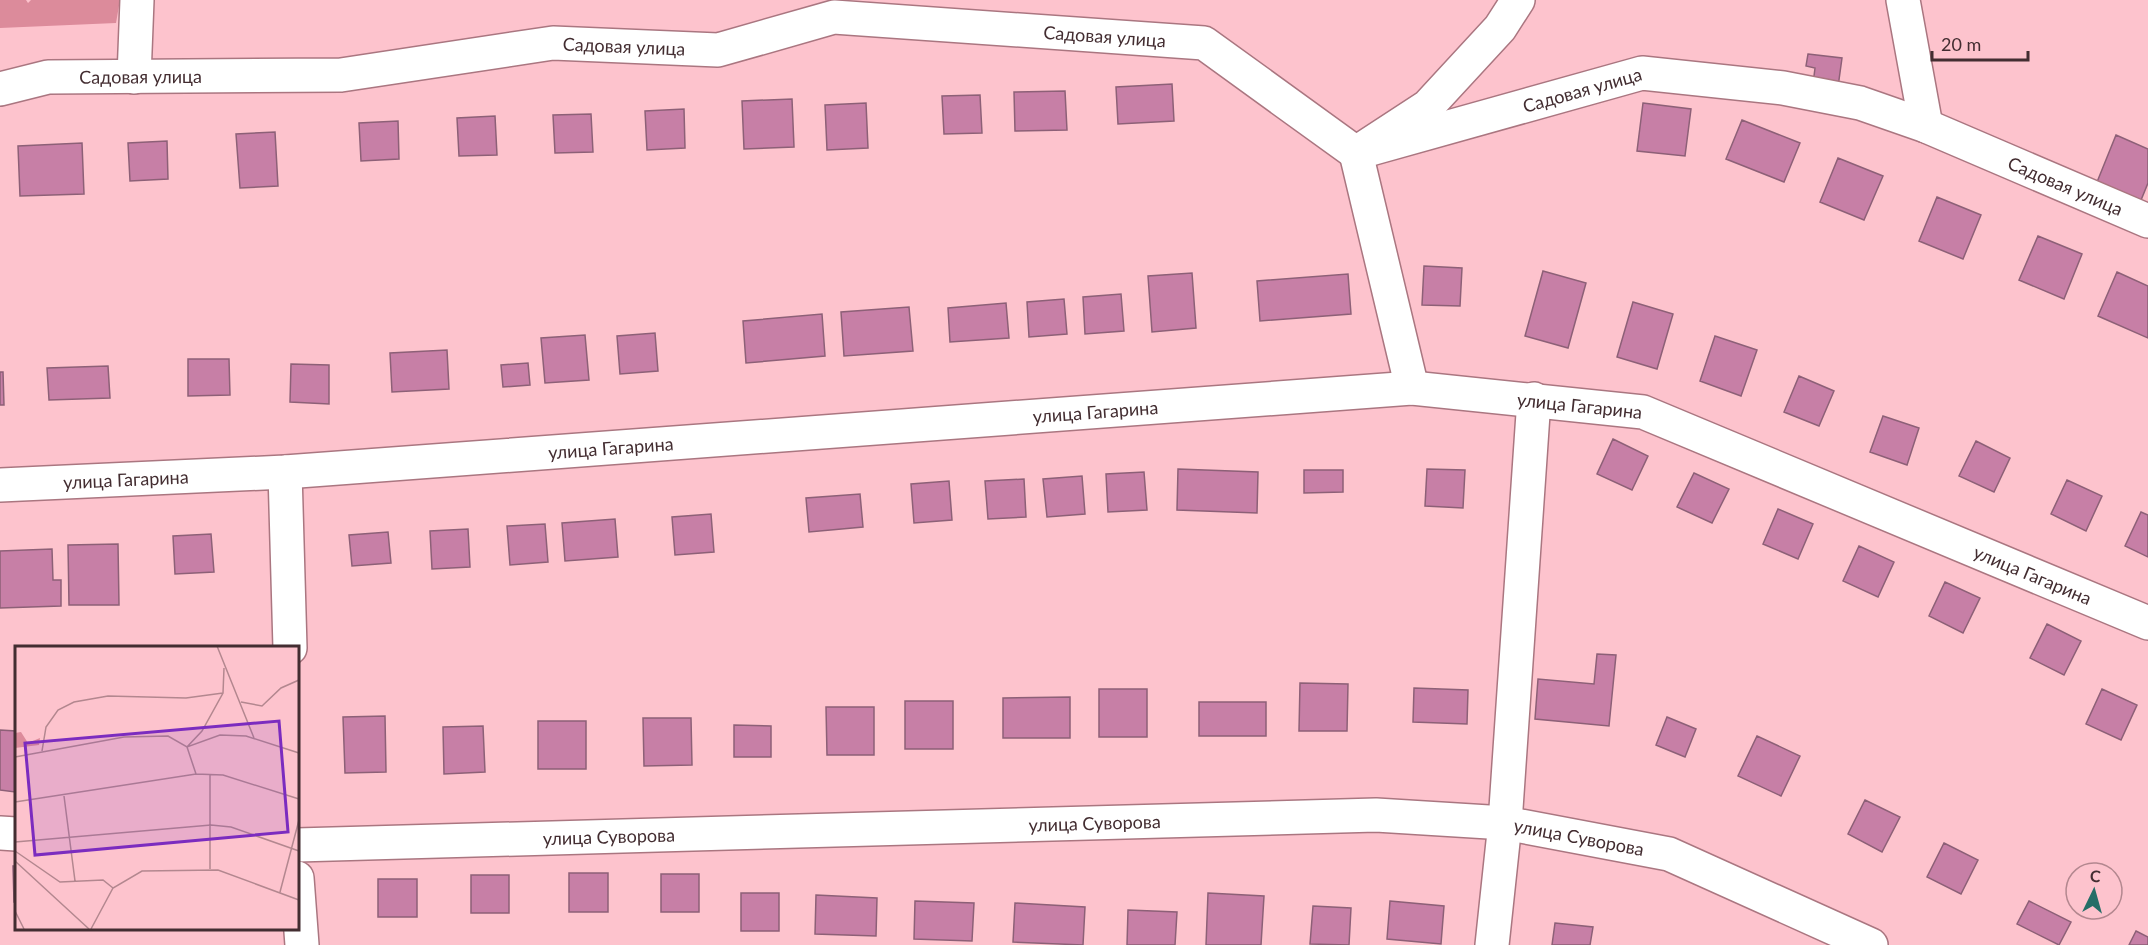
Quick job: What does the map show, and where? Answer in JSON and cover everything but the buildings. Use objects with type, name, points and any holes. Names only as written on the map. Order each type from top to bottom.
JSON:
[{"type":"street","points":[[134,77],[137,0]]},
{"type":"street","points":[[1412,388],[1356,153],[1428,106],[1500,28],[1518,0]]},
{"type":"street","points":[[1903,0],[1926,126]]},
{"type":"street","name":"Садовая улица","points":[[0,88],[48,77],[341,75],[552,43],[718,50],[834,17],[1204,43],[1356,153],[1642,73],[1783,88],[1860,103],[1926,126],[2148,221]]},
{"type":"street","name":"улица Гагарина","points":[[0,485],[285,472],[1412,388],[1643,412],[2148,623]]},
{"type":"street","points":[[1492,945],[1505,822],[1534,399]]},
{"type":"street","points":[[285,472],[290,646]]},
{"type":"street","name":"улица Суворова","points":[[298,845],[1376,815],[1505,822],[1669,854],[1871,945]]},
{"type":"street","points":[[0,833],[15,834]]},
{"type":"street","points":[[298,891],[302,945]]},
{"type":"shaded area","points":[[0,0],[26,0],[28,3],[31,0],[120,0],[116,23],[0,28]]}]
